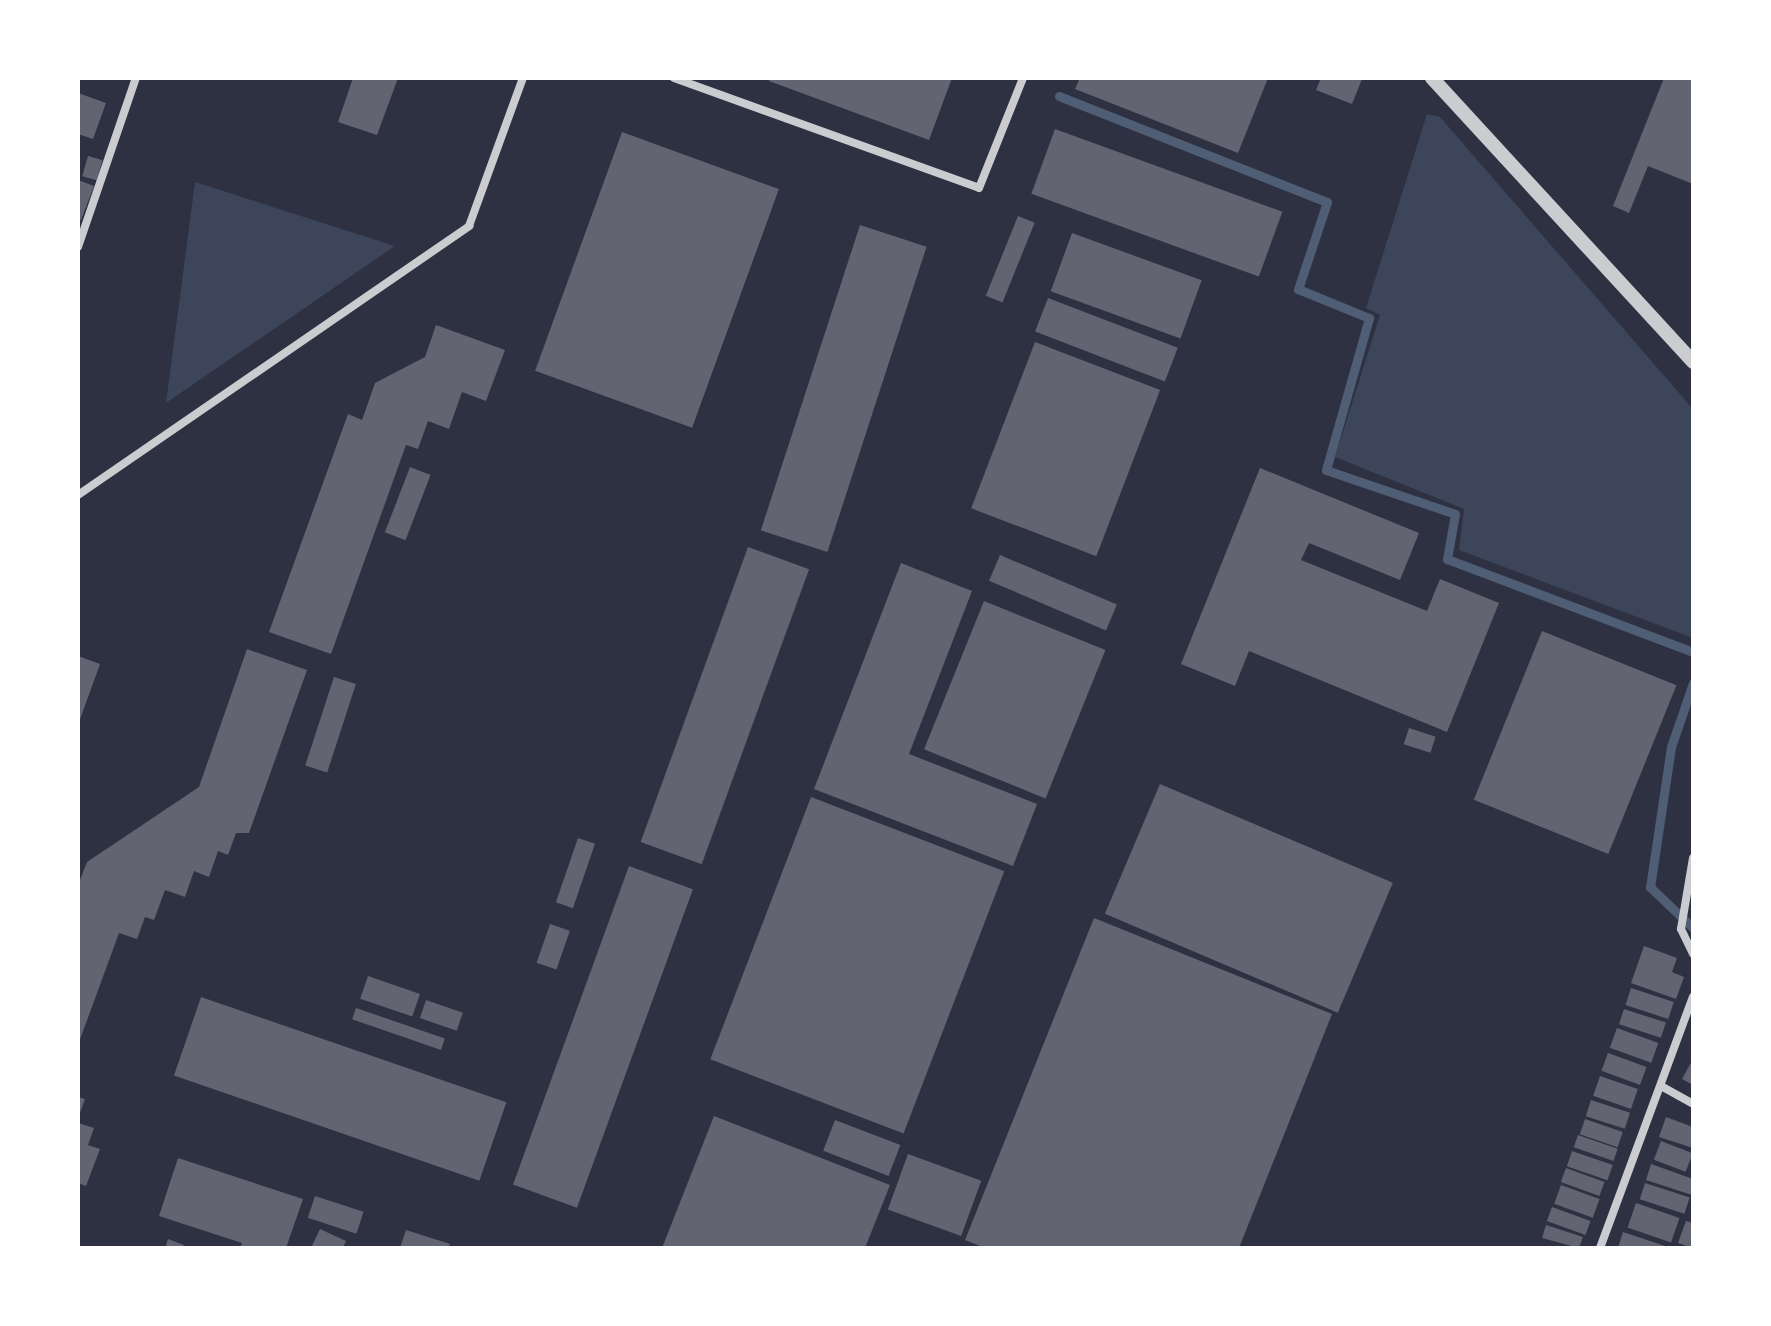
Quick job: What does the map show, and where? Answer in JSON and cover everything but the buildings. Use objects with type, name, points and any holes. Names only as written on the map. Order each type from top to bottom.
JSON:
[{"type":"street","points":[[78,247],[136,78]]},
{"type":"street","points":[[78,495],[469,226],[523,78]]},
{"type":"street","points":[[674,78],[979,188],[1023,78]]},
{"type":"street","points":[[1432,78],[1693,362]]},
{"type":"street","points":[[1693,858],[1681,929],[1693,954]]},
{"type":"street","points":[[1600,1248],[1693,997]]},
{"type":"street","points":[[1661,1086],[1693,1104]]},
{"type":"shaded area","points":[[1427,114],[1440,117],[1693,409],[1693,638],[1459,550],[1464,509],[1335,457],[1380,315],[1366,308]]},
{"type":"shaded area","points":[[195,182],[395,246],[166,403]]},
{"type":"waterway","points":[[1059,96],[1327,202],[1298,289],[1369,318],[1326,470],[1455,514],[1447,559],[1693,652]]},
{"type":"waterway","points":[[1693,683],[1671,747],[1650,887],[1693,928]]}]
